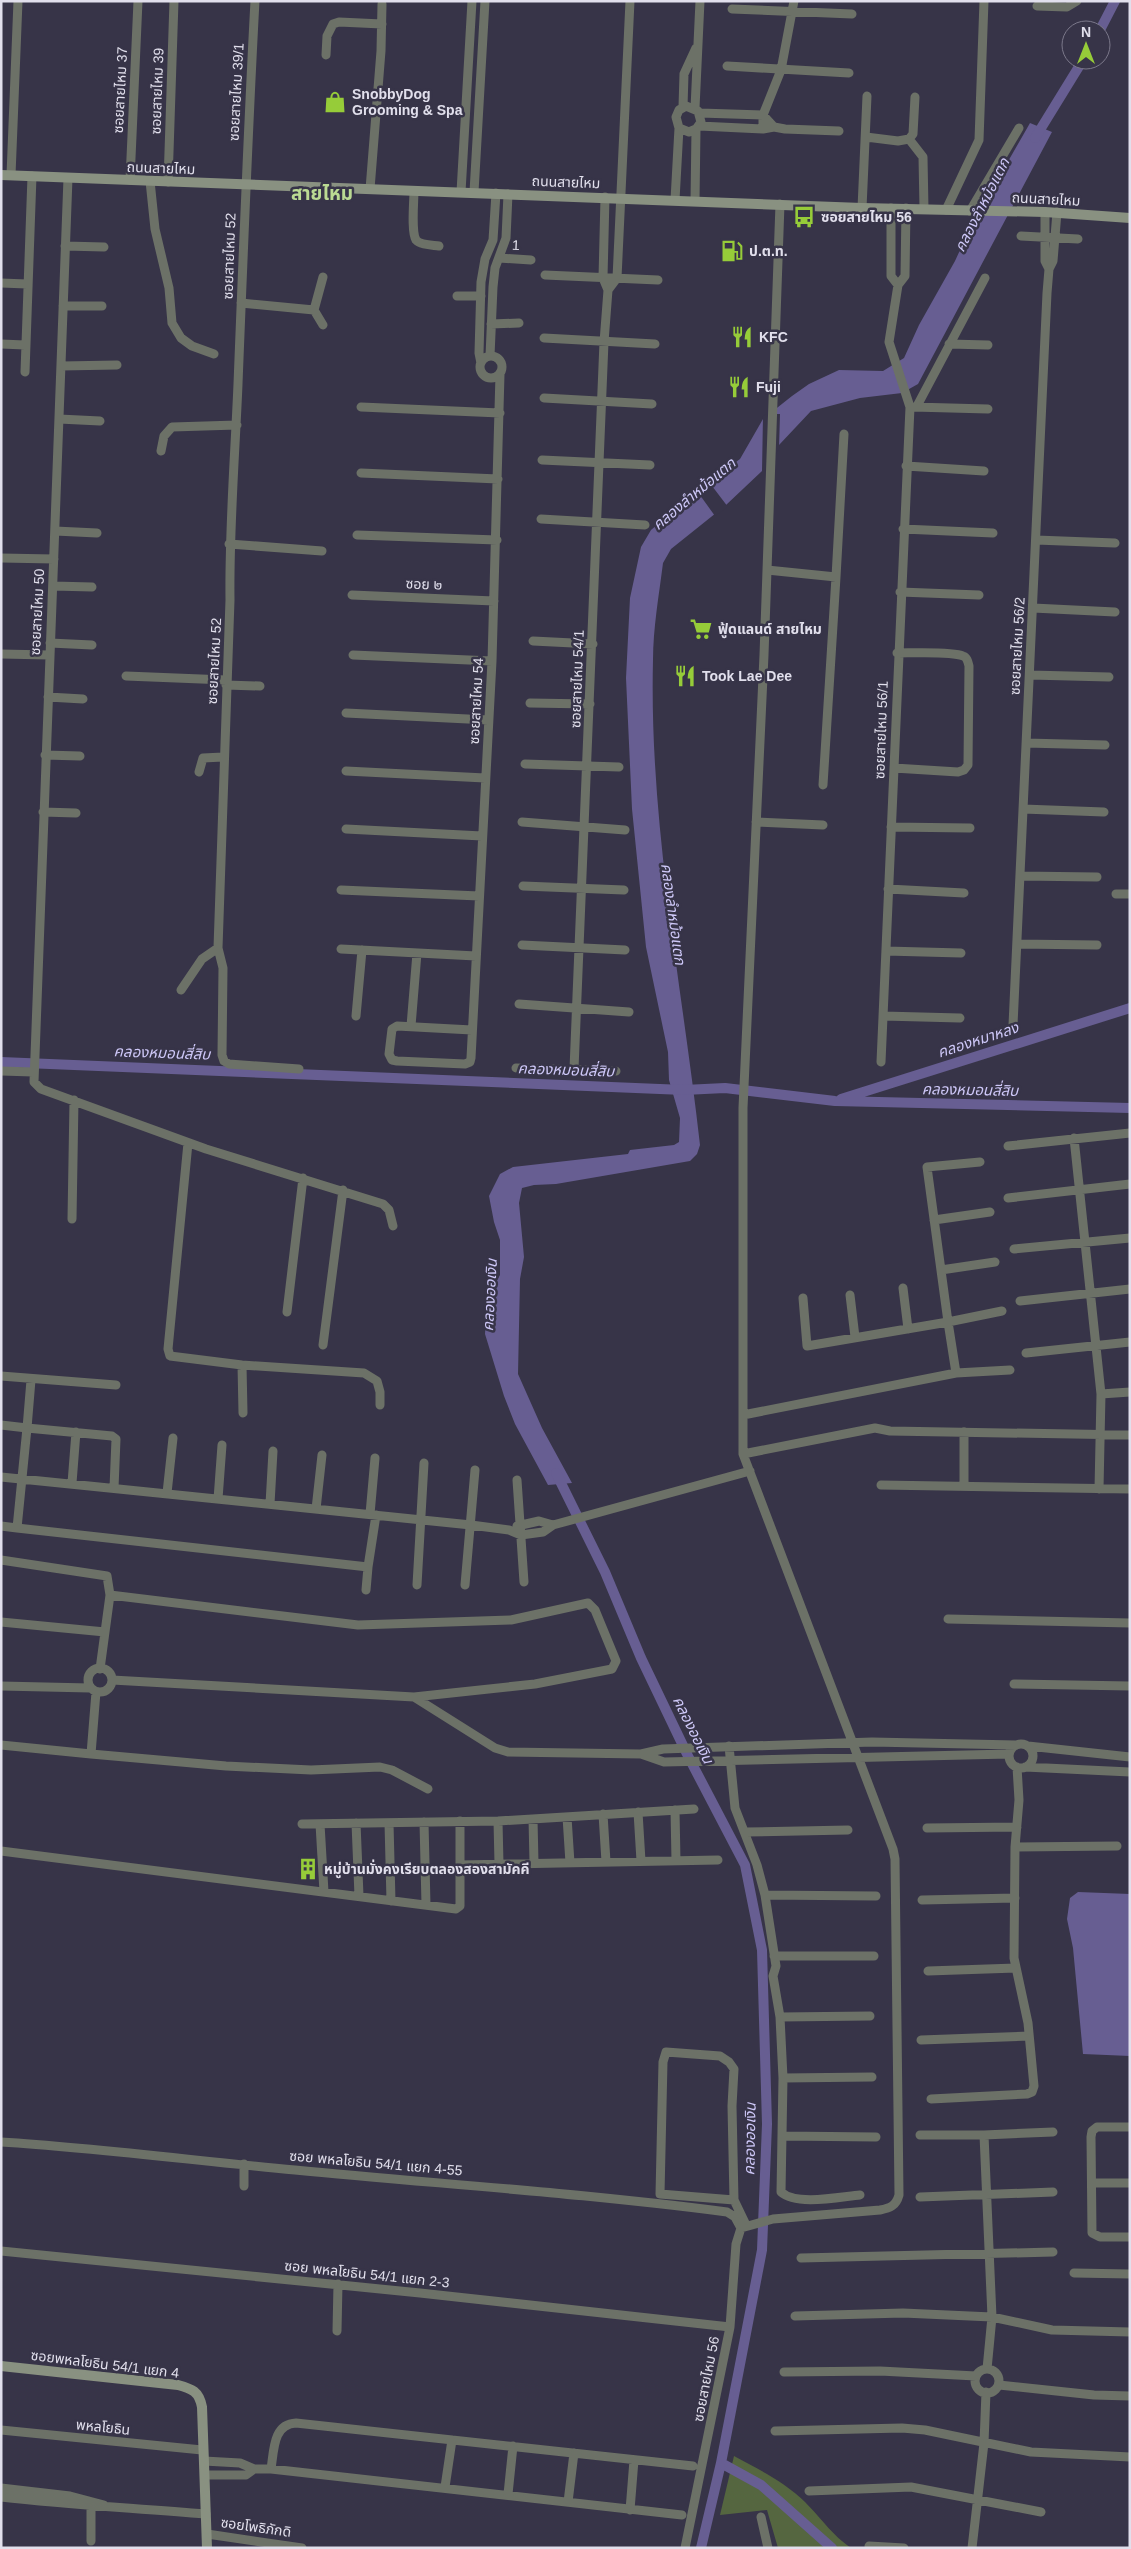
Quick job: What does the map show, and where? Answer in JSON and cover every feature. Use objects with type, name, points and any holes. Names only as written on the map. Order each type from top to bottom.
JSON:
[{"type":"main road","name":"ถนนสายไหม","points":[[6,175],[862,208],[1057,212],[1130,218]]},
{"type":"main road","name":"ซอยพหลโยธิน 54/1 แยก 4","points":[[1,2366],[178,2385],[193,2389],[199,2396],[202,2407],[202,2450],[207,2548]]},
{"type":"street","points":[[6,175],[18,1]]},
{"type":"street","name":"ซอยสายไหม 37","points":[[130,180],[138,1]]},
{"type":"street","name":"ซอยสายไหม 39","points":[[168,182],[174,1]]},
{"type":"street","name":"ซอยสายไหม 39/1","points":[[244,185],[255,1]]},
{"type":"street","points":[[461,192],[472,1]]},
{"type":"street","points":[[474,192],[485,1]]},
{"type":"street","points":[[608,290],[617,278],[630,1]]},
{"type":"street","points":[[695,201],[700,1]]},
{"type":"street","points":[[763,129],[763,115],[781,70],[794,1]]},
{"type":"street","points":[[946,210],[979,140],[984,1]]},
{"type":"street","points":[[1038,6],[1067,7],[1076,1]]},
{"type":"street","points":[[370,189],[382,4]]},
{"type":"street","points":[[732,9],[852,14]]},
{"type":"street","points":[[326,55],[327,36],[333,24],[340,22],[382,24]]},
{"type":"street","points":[[674,200],[679,128],[676,117],[683,107],[684,74],[698,43]]},
{"type":"street","points":[[727,66],[849,73]]},
{"type":"street","points":[[862,208],[867,96]]},
{"type":"street","points":[[866,137],[898,141],[909,139],[913,134],[915,97]]},
{"type":"street","points":[[683,107],[698,111],[763,115],[774,126],[785,129],[839,131]]},
{"type":"street","points":[[679,128],[685,132],[697,128],[763,129],[774,126]]},
{"type":"street","points":[[973,211],[1019,128]]},
{"type":"street","points":[[909,139],[922,156],[924,209]]},
{"type":"street","points":[[25,372],[32,176]]},
{"type":"street","name":"ซอยสายไหม 50","points":[[33,1071],[68,178]]},
{"type":"street","points":[[150,181],[155,230],[169,288],[172,323],[182,338],[192,346],[214,354]]},
{"type":"street","name":"ซอยสายไหม 52","points":[[244,185],[236,425],[229,544],[230,607],[223,758],[218,948],[223,968],[224,1061],[228,1064],[298,1069]]},
{"type":"street","points":[[414,191],[416,240],[420,243],[439,246]]},
{"type":"street","points":[[490,356],[501,362],[500,374],[488,377],[482,372],[479,353],[481,296],[483,267],[493,240],[496,193]]},
{"type":"street","points":[[490,356],[493,287],[499,258],[506,238],[508,194]]},
{"type":"street","name":"ซอยสายไหม 54/1","points":[[574,1069],[593,644],[601,402],[608,290],[603,278],[605,197]]},
{"type":"street","points":[[734,2200],[660,2194],[663,2062],[666,2052],[720,2056],[734,2069],[732,2106],[734,2200],[747,2225],[774,2219],[891,2208],[897,2203],[900,2195],[895,1859],[859,1757],[743,1454],[743,1108],[767,570],[780,204]]},
{"type":"street","points":[[892,208],[891,276],[898,286]]},
{"type":"street","points":[[906,208],[905,276],[898,286],[890,328],[890,351],[912,404]]},
{"type":"street","name":"ซอยสายไหม 56/2","points":[[1045,212],[1044,261],[1049,269]]},
{"type":"street","name":"ซอยสายไหม 56/2","points":[[1013,1025],[1049,269],[1053,261],[1057,212]]},
{"type":"street","points":[[495,218],[507,218]]},
{"type":"street","points":[[1021,236],[1078,239]]},
{"type":"street","points":[[65,246],[104,248]]},
{"type":"street","name":"1","points":[[499,258],[531,260]]},
{"type":"street","points":[[545,275],[658,280]]},
{"type":"street","points":[[322,277],[314,310],[323,325]]},
{"type":"street","points":[[912,404],[949,344],[985,278]]},
{"type":"street","points":[[1,283],[27,284]]},
{"type":"street","points":[[458,296],[481,296]]},
{"type":"street","points":[[241,303],[314,310]]},
{"type":"street","points":[[63,306],[102,306]]},
{"type":"street","points":[[491,324],[519,323]]},
{"type":"street","points":[[544,338],[654,344]]},
{"type":"street","points":[[1,344],[25,345]]},
{"type":"street","points":[[949,344],[988,345]]},
{"type":"street","points":[[481,363],[490,356]]},
{"type":"street","points":[[61,366],[117,365]]},
{"type":"street","name":"ซอยสายไหม 54","points":[[472,1030],[397,1026],[392,1029],[389,1054],[392,1060],[455,1064],[470,1062],[472,1030],[476,956],[488,720],[492,661],[500,374]]},
{"type":"street","points":[[544,398],[652,404]]},
{"type":"street","points":[[912,404],[988,409]]},
{"type":"street","name":"ซอยสายไหม 56/1","points":[[881,1062],[897,653],[906,466],[912,404]]},
{"type":"street","points":[[361,407],[500,413]]},
{"type":"street","points":[[59,419],[100,421]]},
{"type":"street","points":[[161,451],[164,436],[172,427],[236,425]]},
{"type":"street","points":[[823,785],[844,434]]},
{"type":"street","points":[[542,460],[650,465]]},
{"type":"street","points":[[906,466],[984,471]]},
{"type":"street","points":[[361,473],[498,479]]},
{"type":"street","points":[[541,519],[645,525]]},
{"type":"street","points":[[903,529],[993,533]]},
{"type":"street","points":[[55,531],[97,533]]},
{"type":"street","points":[[357,535],[496,540]]},
{"type":"street","points":[[1036,540],[1115,543]]},
{"type":"street","points":[[229,544],[322,551]]},
{"type":"street","points":[[1,558],[54,559]]},
{"type":"street","points":[[767,570],[836,577]]},
{"type":"street","points":[[53,586],[92,586]]},
{"type":"street","points":[[900,592],[979,595]]},
{"type":"street","name":"ซอย ๒","points":[[352,595],[494,601]]},
{"type":"street","points":[[1033,608],[1115,612]]},
{"type":"street","points":[[532,642],[593,644]]},
{"type":"street","points":[[50,643],[92,645]]},
{"type":"street","points":[[894,768],[958,772],[964,770],[968,765],[968,659],[953,654],[897,653]]},
{"type":"street","points":[[1,654],[49,655]]},
{"type":"street","points":[[353,655],[492,661]]},
{"type":"street","points":[[1030,675],[1109,677]]},
{"type":"street","points":[[126,676],[260,686]]},
{"type":"street","points":[[48,697],[83,699]]},
{"type":"street","points":[[530,703],[590,704]]},
{"type":"street","points":[[346,713],[488,720]]},
{"type":"street","points":[[1026,743],[1105,745]]},
{"type":"street","points":[[45,755],[80,756]]},
{"type":"street","points":[[199,772],[203,758],[223,758]]},
{"type":"street","points":[[525,764],[619,768]]},
{"type":"street","points":[[346,771],[485,778]]},
{"type":"street","points":[[1023,809],[1104,812]]},
{"type":"street","points":[[43,812],[76,812]]},
{"type":"street","points":[[522,822],[625,830]]},
{"type":"street","points":[[756,822],[823,825]]},
{"type":"street","points":[[891,827],[970,828]]},
{"type":"street","points":[[346,829],[482,836]]},
{"type":"street","points":[[1020,876],[1097,878]]},
{"type":"street","points":[[523,886],[624,890]]},
{"type":"street","points":[[888,889],[964,892]]},
{"type":"street","points":[[341,890],[479,896]]},
{"type":"street","points":[[1116,894],[1130,894]]},
{"type":"street","points":[[1017,944],[1097,945]]},
{"type":"street","points":[[522,945],[625,950]]},
{"type":"street","points":[[180,990],[202,959],[218,948]]},
{"type":"street","points":[[341,949],[476,956]]},
{"type":"street","points":[[356,1016],[362,950]]},
{"type":"street","points":[[886,951],[961,953]]},
{"type":"street","points":[[411,1026],[418,953]]},
{"type":"street","points":[[519,1004],[629,1012]]},
{"type":"street","points":[[883,1016],[960,1018]]},
{"type":"street","points":[[516,1068],[616,1071]]},
{"type":"street","points":[[1,1071],[33,1071],[37,1086],[188,1143],[383,1204],[389,1210],[393,1226]]},
{"type":"street","points":[[72,1219],[74,1100]]},
{"type":"street","points":[[1008,1146],[1130,1133]]},
{"type":"street","points":[[1074,1138],[1101,1394],[1099,1489]]},
{"type":"street","points":[[188,1143],[168,1349],[170,1356],[242,1364],[364,1373],[377,1381],[380,1392],[380,1405]]},
{"type":"street","points":[[956,1373],[927,1167],[980,1162]]},
{"type":"street","points":[[287,1312],[303,1178]]},
{"type":"street","points":[[1008,1198],[1130,1184]]},
{"type":"street","points":[[323,1345],[343,1190]]},
{"type":"street","points":[[934,1220],[990,1212]]},
{"type":"street","points":[[1014,1250],[1130,1238]]},
{"type":"street","points":[[941,1270],[995,1262]]},
{"type":"street","points":[[903,1288],[908,1329]]},
{"type":"street","points":[[1020,1301],[1130,1289]]},
{"type":"street","points":[[850,1294],[855,1337]]},
{"type":"street","points":[[803,1298],[807,1346],[1002,1311]]},
{"type":"street","points":[[1026,1353],[1130,1342]]},
{"type":"street","points":[[242,1364],[243,1413]]},
{"type":"street","points":[[743,1416],[956,1373],[1010,1370]]},
{"type":"street","points":[[1,1376],[116,1386]]},
{"type":"street","points":[[17,1528],[23,1478],[30,1380]]},
{"type":"street","points":[[1101,1394],[1130,1392]]},
{"type":"street","points":[[1,1425],[112,1436],[116,1439],[114,1488]]},
{"type":"street","points":[[743,1454],[875,1428],[890,1431],[1130,1435]]},
{"type":"street","points":[[72,1484],[76,1432]]},
{"type":"street","points":[[964,1432],[964,1486]]},
{"type":"street","points":[[167,1493],[173,1438]]},
{"type":"street","points":[[218,1499],[222,1445]]},
{"type":"street","points":[[270,1504],[273,1451]]},
{"type":"street","points":[[316,1509],[322,1455]]},
{"type":"street","points":[[366,1590],[373,1515],[374,1458]]},
{"type":"street","points":[[417,1585],[424,1463]]},
{"type":"street","points":[[465,1585],[475,1470]]},
{"type":"street","points":[[1,1476],[471,1525],[509,1530],[521,1535],[543,1532],[553,1525],[750,1471]]},
{"type":"street","points":[[517,1480],[524,1582]]},
{"type":"street","points":[[881,1485],[1130,1489]]},
{"type":"street","points":[[509,1530],[521,1524],[539,1521],[553,1525]]},
{"type":"street","points":[[1,1526],[368,1567]]},
{"type":"street","points":[[1,1560],[103,1574],[108,1580],[110,1595],[100,1668]]},
{"type":"street","points":[[110,1595],[358,1625],[511,1620],[588,1603],[596,1610],[616,1661],[612,1669],[535,1684],[414,1697],[112,1680]]},
{"type":"street","points":[[948,1619],[1130,1622]]},
{"type":"street","points":[[1,1622],[105,1632]]},
{"type":"street","points":[[1,1686],[107,1690],[112,1680],[110,1673],[100,1668]]},
{"type":"street","points":[[91,1754],[93,1690],[88,1681],[90,1673],[100,1668]]},
{"type":"street","points":[[1014,1684],[1130,1686]]},
{"type":"street","points":[[414,1697],[495,1748],[508,1752],[641,1754],[670,1749],[708,1747],[853,1743],[1016,1745],[1130,1757]]},
{"type":"street","points":[[1,1745],[226,1766],[311,1770],[380,1768],[392,1770],[428,1789]]},
{"type":"street","points":[[1009,1754],[1016,1745]]},
{"type":"street","points":[[729,1746],[735,1808],[745,1832],[765,1895],[776,1966],[773,1976],[780,2017],[783,2078],[781,2192],[787,2198],[798,2200],[860,2195]]},
{"type":"street","points":[[931,2099],[1032,2092],[1034,2086],[1029,2036],[1014,1958],[1015,1847],[1021,1767],[1033,1758],[1028,1746]]},
{"type":"street","points":[[641,1754],[671,1762],[1009,1754]]},
{"type":"street","points":[[1009,1754],[1011,1762],[1021,1767],[1130,1772]]},
{"type":"street","points":[[302,1824],[498,1821],[694,1809]]},
{"type":"street","points":[[675,1810],[676,1861]]},
{"type":"street","points":[[638,1812],[641,1861]]},
{"type":"street","points":[[603,1814],[606,1862]]},
{"type":"street","points":[[567,1817],[570,1863]]},
{"type":"street","points":[[533,1819],[534,1863]]},
{"type":"street","points":[[1,1851],[458,1909],[460,1821]]},
{"type":"street","points":[[498,1821],[499,1864]]},
{"type":"street","points":[[424,1822],[426,1905]]},
{"type":"street","points":[[356,1823],[359,1896]]},
{"type":"street","points":[[389,1823],[391,1901]]},
{"type":"street","points":[[320,1824],[324,1892]]},
{"type":"street","points":[[927,1828],[1017,1827]]},
{"type":"street","points":[[745,1832],[848,1830]]},
{"type":"street","points":[[1015,1847],[1116,1846]]},
{"type":"street","points":[[460,1865],[718,1860]]},
{"type":"street","points":[[765,1895],[876,1896]]},
{"type":"street","points":[[922,1900],[1015,1898]]},
{"type":"street","points":[[774,1956],[874,1956]]},
{"type":"street","points":[[928,1971],[1016,1968]]},
{"type":"street","points":[[780,2017],[870,2016]]},
{"type":"street","points":[[921,2040],[1029,2036]]},
{"type":"street","points":[[783,2078],[872,2077]]},
{"type":"street","points":[[1130,2126],[1097,2127],[1092,2131],[1092,2233],[1100,2237],[1130,2237]]},
{"type":"street","points":[[920,2135],[1053,2132]]},
{"type":"street","points":[[984,2135],[992,2317],[987,2369]]},
{"type":"street","points":[[783,2136],[876,2137]]},
{"type":"street","name":"ซอย พหลโยธิน 54/1 แยก 4-55","points":[[1,2142],[81,2147],[659,2203],[727,2212],[747,2225]]},
{"type":"street","points":[[244,2164],[244,2186]]},
{"type":"street","points":[[1092,2183],[1130,2183]]},
{"type":"street","points":[[920,2197],[1053,2192]]},
{"type":"street","name":"ซอยสายไหม 56","points":[[684,2548],[730,2327],[736,2244],[747,2225]]},
{"type":"street","name":"ซอย พหลโยธิน 54/1 แยก 2-3","points":[[1,2251],[338,2284],[730,2327]]},
{"type":"street","points":[[801,2258],[1053,2252]]},
{"type":"street","points":[[1074,2273],[1130,2274]]},
{"type":"street","points":[[337,2331],[338,2284]]},
{"type":"street","points":[[795,2316],[888,2312],[992,2317],[1052,2330],[1130,2332]]},
{"type":"street","points":[[987,2369],[996,2372],[999,2385],[992,2392],[986,2392],[976,2386],[976,2376],[982,2370],[987,2369]]},
{"type":"street","points":[[784,2372],[880,2371],[976,2376]]},
{"type":"street","points":[[999,2385],[1094,2396],[1130,2396]]},
{"type":"street","points":[[972,2548],[984,2443],[986,2392]]},
{"type":"street","points":[[271,2469],[276,2438],[280,2428],[288,2423],[693,2466]]},
{"type":"street","points":[[775,2431],[902,2428],[925,2430],[1047,2454],[1130,2458]]},
{"type":"street","name":"พหลโยธิน","points":[[1,2430],[202,2450]]},
{"type":"street","points":[[445,2487],[452,2440]]},
{"type":"street","points":[[508,2494],[513,2446]]},
{"type":"street","points":[[568,2502],[574,2453]]},
{"type":"street","points":[[630,2510],[634,2460]]},
{"type":"street","points":[[204,2461],[240,2463],[254,2469],[271,2469],[445,2487],[682,2515]]},
{"type":"street","points":[[204,2475],[246,2476],[254,2469]]},
{"type":"street","points":[[809,2491],[912,2487],[978,2502],[1041,2512]]},
{"type":"street","points":[[1,2488],[70,2496],[104,2505],[206,2514]]},
{"type":"street","points":[[70,2496],[72,2506]]},
{"type":"street","points":[[1,2497],[72,2506],[91,2507],[104,2505]]},
{"type":"street","points":[[91,2507],[91,2540]]},
{"type":"street","points":[[760,2517],[768,2548]]},
{"type":"street","name":"ซอยโพธิภักดิ","points":[[207,2534],[302,2548]]},
{"type":"street","points":[[869,2546],[904,2548]]},
{"type":"green space","points":[[734,2456],[789,2488],[805,2502],[838,2538],[851,2548],[778,2548],[767,2510],[720,2515]]},
{"type":"water","points":[[1030,123],[1052,132],[918,384],[902,393],[860,398],[811,411],[779,445],[762,471],[726,505],[671,549],[663,563],[653,648],[653,721],[656,782],[668,904],[700,1145],[697,1154],[690,1161],[522,1188],[519,1203],[524,1257],[520,1279],[518,1374],[542,1428],[572,1483],[548,1485],[515,1424],[504,1396],[485,1334],[487,1298],[500,1275],[500,1240],[489,1196],[500,1174],[513,1167],[628,1154],[630,1150],[674,1145],[679,1142],[680,1118],[669,1080],[668,1052],[646,947],[632,809],[626,678],[630,598],[641,547],[651,530],[697,491],[740,459],[763,419],[792,396],[809,384],[839,370],[883,371],[904,358],[919,325],[955,261],[972,224]]},
{"type":"water","points":[[1078,1892],[1130,1894],[1130,2056],[1083,2054],[1073,1948],[1067,1919],[1070,1898]]},
{"type":"pier","points":[[766,414],[780,414],[779,449],[765,471],[762,471],[763,416]]},
{"type":"pier","points":[[709,482],[728,507],[715,516],[697,491]]},
{"type":"waterway","name":"คลองลำหม้อแตก","points":[[1105,20],[1115,1]]},
{"type":"waterway","name":"คลองลำหม้อแตก","points":[[1035,138],[1077,70]]},
{"type":"waterway","name":"คลองหมาหลง","points":[[841,1099],[1130,1008]]},
{"type":"waterway","name":"คลองหมอนสี่สิบ","points":[[1,1062],[684,1090],[725,1088],[835,1101],[1130,1108]]},
{"type":"waterway","name":"คลองออเงิน","points":[[556,1473],[605,1572],[641,1658],[688,1756],[745,1865],[762,1950],[767,2124],[762,2250],[721,2463],[701,2548]]},
{"type":"waterway","points":[[721,2463],[761,2485],[832,2548]]},
{"type":"place","name":"SnobbyDog Grooming & Spa","points":[[335,102]]},
{"type":"place","name":"ซอยสายไหม 56","points":[[804,217]]},
{"type":"place","name":"ป.ต.ท.","points":[[732,251]]},
{"type":"place","name":"KFC","points":[[742,337]]},
{"type":"place","name":"Fuji","points":[[739,387]]},
{"type":"place","name":"ฟู้ดแลนด์ สายไหม","points":[[701,629]]},
{"type":"place","name":"Took Lae Dee","points":[[685,676]]},
{"type":"place","name":"หมู่บ้านมั่งคงเรียบตลองสองสามัคคี","points":[[308,1869]]},
{"type":"district","name":"สายไหม","points":[[322,193]]}]
